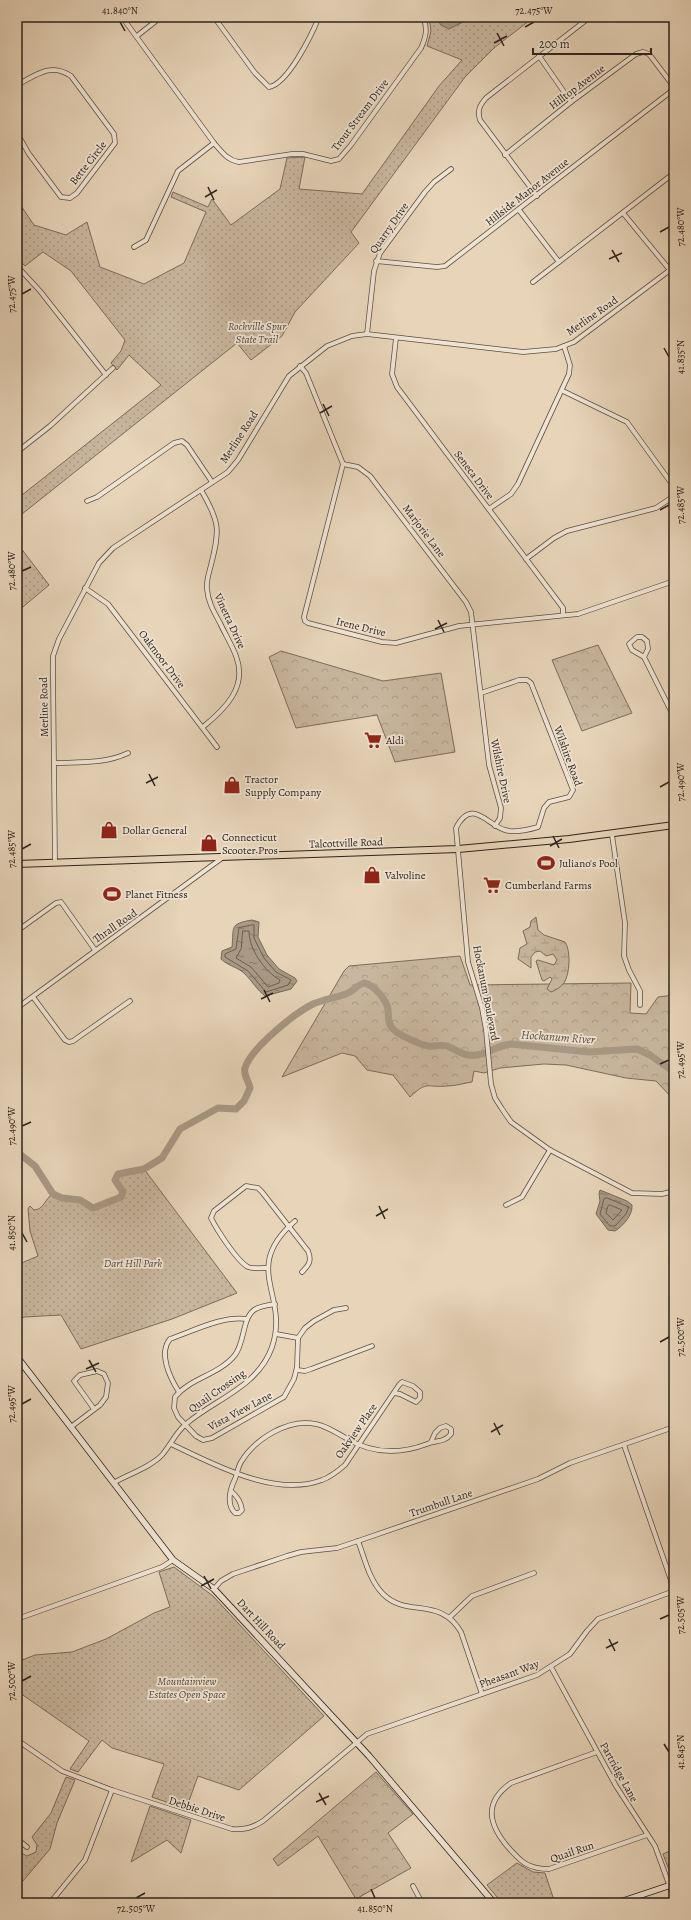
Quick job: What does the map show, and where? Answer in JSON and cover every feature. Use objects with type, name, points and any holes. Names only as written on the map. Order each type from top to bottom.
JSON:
[{"type":"main road","name":"Talcottville Road","points":[[17,864],[222,858],[458,848],[612,835],[674,825]]},
{"type":"main road","name":"Dart Hill Road","points":[[17,1356],[115,1482],[173,1560],[214,1588],[356,1742],[471,1874],[494,1903]]},
{"type":"main road","points":[[617,1903],[672,1884]]},
{"type":"street","name":"Trout Stream Drive","points":[[122,17],[214,143],[225,156],[232,161],[239,162],[292,154],[303,154],[330,161],[339,158],[351,145],[422,48],[426,38],[426,27],[423,17]]},
{"type":"street","points":[[136,36],[161,17]]},
{"type":"street","points":[[214,17],[255,73],[269,86],[275,86],[296,60],[319,17]]},
{"type":"street","points":[[537,196],[480,120],[478,114],[480,104],[590,17]]},
{"type":"street","name":"Hilltop Avenue","points":[[505,155],[571,102],[636,54],[642,52],[649,54],[671,83],[673,88]]},
{"type":"street","points":[[539,56],[571,102]]},
{"type":"street","name":"Bette Circle","points":[[17,85],[44,71],[53,69],[63,70],[71,76],[108,124],[114,134],[114,143],[77,193],[70,198],[61,197],[29,154],[17,134]]},
{"type":"street","name":"Hillside Manor Avenue","points":[[376,261],[441,268],[445,266],[669,93],[673,88]]},
{"type":"street","points":[[134,247],[146,240],[178,171],[214,143]]},
{"type":"street","name":"Quarry Drive","points":[[367,334],[374,271],[376,261],[380,253],[425,192],[434,182],[451,169]]},
{"type":"street","points":[[533,282],[674,173]]},
{"type":"street","points":[[519,210],[558,262]]},
{"type":"street","points":[[623,213],[672,269],[674,274]]},
{"type":"street","points":[[17,266],[40,291],[106,375]]},
{"type":"street","name":"Merline Road","points":[[56,862],[53,656],[59,639],[84,588],[99,563],[113,548],[228,472],[238,460],[289,376],[327,346],[338,340],[367,334],[523,352],[539,352],[564,346],[574,342],[672,269]]},
{"type":"street","name":"Seneca Drive","points":[[396,338],[392,374],[394,382],[563,608],[563,615]]},
{"type":"street","points":[[489,509],[511,494],[518,484],[563,391],[570,371],[564,346]]},
{"type":"street","points":[[300,366],[306,373],[343,464]]},
{"type":"street","points":[[17,452],[50,426],[113,368]]},
{"type":"street","points":[[563,391],[627,422],[674,487]]},
{"type":"street","points":[[87,500],[97,497],[174,444],[182,441],[187,445],[212,482]]},
{"type":"street","name":"Marjorie Lane","points":[[343,464],[358,467],[370,476],[466,602],[471,612],[473,626]]},
{"type":"street","name":"Irene Drive","points":[[343,464],[304,617],[305,621],[382,642],[396,643],[459,626],[473,626],[578,614],[674,581]]},
{"type":"street","name":"Vinetta Drive","points":[[201,490],[212,508],[218,528],[217,540],[206,587],[208,598],[237,656],[240,670],[236,693],[223,709],[203,727]]},
{"type":"street","points":[[526,559],[554,538],[568,531],[656,508],[674,496]]},
{"type":"street","name":"Oakmoor Drive","points":[[84,588],[108,604],[217,747]]},
{"type":"street","name":"Wilshire Drive","points":[[473,626],[489,765],[501,808],[500,818],[495,826]]},
{"type":"street","points":[[644,657],[648,649],[647,641],[642,637],[637,637],[630,644],[632,650],[644,657],[674,717]]},
{"type":"street","name":"Wilshire Road","points":[[481,693],[519,680],[527,680],[531,683],[573,790],[568,797],[549,802],[544,808],[538,827],[518,831],[505,830],[495,826]]},
{"type":"street","points":[[55,763],[105,761],[118,758],[128,753]]},
{"type":"street","points":[[458,848],[456,828],[460,820],[468,815],[477,814],[495,826]]},
{"type":"street","points":[[612,835],[626,923],[625,959],[640,991],[640,1005]]},
{"type":"street","name":"Hockanum Boulevard","points":[[458,848],[468,962],[482,1008],[488,1047],[491,1084],[495,1098],[511,1122],[550,1150],[632,1193],[662,1194],[674,1191]]},
{"type":"street","name":"Thrall Road","points":[[17,1008],[222,858]]},
{"type":"street","points":[[17,931],[56,903],[62,902],[95,950]]},
{"type":"street","points":[[33,997],[65,1040],[69,1042],[73,1041],[130,1001]]},
{"type":"street","points":[[506,1205],[522,1198],[550,1150]]},
{"type":"street","points":[[267,1268],[249,1267],[242,1262],[215,1226],[211,1218],[214,1210],[246,1186],[253,1186],[262,1192],[308,1251],[311,1258],[309,1266],[302,1272]]},
{"type":"street","name":"Quail Crossing","points":[[115,1482],[154,1462],[172,1444],[185,1424],[246,1383],[255,1375],[268,1356],[276,1334],[277,1321],[275,1304],[267,1268],[273,1247],[278,1238],[295,1221]]},
{"type":"street","points":[[185,1424],[178,1417],[174,1408],[175,1397],[179,1392],[217,1370],[236,1354],[244,1337],[247,1319],[254,1310],[275,1304]]},
{"type":"street","points":[[276,1334],[298,1338],[305,1328],[314,1320],[334,1310],[346,1308]]},
{"type":"street","points":[[179,1392],[174,1384],[164,1351],[166,1344],[170,1339],[236,1317],[247,1319]]},
{"type":"street","name":"Vista View Lane","points":[[185,1424],[196,1436],[203,1440],[212,1438],[284,1397],[290,1388],[297,1370],[298,1338]]},
{"type":"street","points":[[297,1370],[305,1371],[372,1346]]},
{"type":"street","points":[[71,1427],[94,1409],[104,1401],[108,1383],[104,1374],[97,1371],[80,1375],[74,1381],[94,1409]]},
{"type":"street","name":"Oakview Place","points":[[172,1444],[226,1470],[263,1482],[309,1484],[332,1475],[345,1465],[359,1446],[394,1393],[402,1382],[406,1382],[420,1392],[420,1398],[416,1402],[400,1394],[394,1393]]},
{"type":"street","points":[[231,1491],[236,1495],[241,1503],[242,1510],[239,1513],[235,1513],[232,1510],[230,1504],[231,1491],[241,1464],[250,1450],[265,1438],[291,1426],[305,1423],[317,1424],[331,1429],[359,1446],[384,1452],[399,1452],[413,1449],[431,1442],[448,1439],[451,1434],[451,1429],[446,1426],[440,1428],[431,1442]]},
{"type":"street","name":"Trumbull Lane","points":[[214,1588],[221,1581],[233,1574],[301,1552],[337,1548],[358,1541],[538,1479],[570,1463],[674,1427]]},
{"type":"street","points":[[624,1445],[674,1590]]},
{"type":"street","points":[[358,1541],[372,1578],[384,1595],[400,1604],[440,1612],[450,1617],[460,1632],[482,1694]]},
{"type":"street","points":[[17,1619],[162,1567],[173,1560]]},
{"type":"street","points":[[450,1617],[472,1596],[534,1573]]},
{"type":"street","name":"Pheasant Way","points":[[356,1742],[367,1734],[379,1729],[537,1675],[570,1654],[598,1619],[674,1590]]},
{"type":"street","name":"Partridge Lane","points":[[551,1667],[629,1809],[655,1846],[672,1884],[674,1898]]},
{"type":"street","name":"Debbie Drive","points":[[17,1740],[62,1771],[112,1790],[232,1829],[244,1830],[263,1821],[356,1742]]},
{"type":"street","name":"Quail Run","points":[[597,1752],[511,1783],[503,1789],[496,1797],[492,1809],[492,1821],[496,1833],[525,1864],[537,1869],[549,1869],[647,1835]]},
{"type":"street","points":[[50,1903],[85,1860],[112,1790]]},
{"type":"street","points":[[17,1839],[27,1847]]},
{"type":"street","points":[[413,1886],[422,1903]]},
{"type":"green space","name":"Rockville Spur State Trail","points":[[429,17],[534,17],[494,48],[465,77],[351,232],[359,243],[295,312],[282,336],[251,360],[237,343],[17,518],[17,499],[161,385],[129,355],[117,370],[111,363],[121,351],[125,340],[71,271],[43,252],[25,266],[17,258],[17,200],[34,225],[66,235],[87,222],[100,267],[144,284],[184,263],[206,212],[171,197],[173,192],[208,207],[212,199],[231,225],[280,189],[287,158],[305,157],[299,189],[362,194],[439,86],[462,60],[427,46],[431,31]]},
{"type":"green space","points":[[17,543],[49,585],[17,612]]},
{"type":"green space","points":[[598,645],[632,713],[582,731],[552,660]]},
{"type":"green space","points":[[281,651],[383,681],[441,673],[455,752],[395,762],[377,715],[296,728],[269,657]]},
{"type":"green space","points":[[536,917],[538,930],[544,935],[565,942],[569,956],[568,974],[564,983],[551,992],[547,989],[552,979],[550,977],[544,981],[542,980],[536,961],[538,960],[554,965],[557,960],[553,954],[546,956],[540,951],[535,952],[531,957],[531,968],[518,959],[520,948],[527,944],[523,931],[530,927],[531,921]]},
{"type":"green space","points":[[460,956],[470,985],[631,983],[630,1013],[646,1014],[658,997],[674,995],[674,1100],[656,1081],[626,1078],[566,1065],[544,1064],[500,1068],[484,1073],[474,1071],[472,1082],[450,1086],[427,1086],[420,1088],[410,1097],[393,1075],[367,1070],[355,1056],[342,1053],[282,1077],[344,971],[349,966]]},
{"type":"green space","name":"Dart Hill Park","points":[[144,1169],[237,1293],[172,1319],[81,1349],[61,1315],[24,1317],[17,1321],[17,1265],[38,1256],[30,1231],[28,1209],[30,1206],[34,1210],[40,1208],[53,1194],[62,1198],[80,1200],[91,1208],[108,1203],[123,1195],[122,1190],[115,1180],[117,1174]]},
{"type":"green space","name":"Mountainview Estates Open Space","points":[[174,1567],[213,1596],[324,1716],[239,1790],[198,1776],[186,1809],[152,1797],[164,1764],[112,1748],[102,1740],[78,1772],[70,1769],[89,1741],[17,1691],[17,1662],[35,1655],[72,1652],[106,1639],[154,1613],[170,1607],[159,1572]]},
{"type":"green space","points":[[376,1772],[413,1814],[388,1833],[411,1868],[356,1899],[318,1836],[278,1866],[273,1859]]},
{"type":"green space","points":[[66,1777],[75,1780],[57,1823],[50,1849],[17,1888],[17,1853],[19,1852],[27,1856],[36,1852],[37,1845],[32,1837],[51,1813]]},
{"type":"green space","points":[[150,1806],[191,1820],[181,1853],[167,1840],[131,1862]]},
{"type":"green space","points":[[674,1849],[674,1877],[671,1875],[663,1854]]},
{"type":"green space","points":[[517,1863],[533,1872],[545,1873],[555,1903],[502,1903],[487,1885]]},
{"type":"water","points":[[435,17],[473,17],[449,29],[441,25]]},
{"type":"water","points":[[252,920],[259,922],[258,937],[267,955],[279,969],[295,978],[297,981],[291,989],[265,996],[248,977],[221,959],[222,951],[232,947],[233,931],[236,925]]},
{"type":"water","points":[[600,1190],[627,1201],[632,1205],[631,1213],[627,1220],[615,1231],[608,1230],[596,1214],[600,1201]]},
{"type":"waterway","name":"Hockanum River","points":[[17,1152],[35,1166],[53,1194],[62,1198],[80,1200],[93,1208],[121,1197],[123,1192],[115,1180],[118,1174],[144,1169],[162,1158],[180,1129],[218,1108],[236,1109],[244,1101],[250,1088],[245,1073],[245,1068],[249,1060],[264,1041],[274,1032],[313,1004],[346,994],[364,983],[372,986],[385,1001],[391,1027],[404,1037],[425,1045],[445,1045],[468,1055],[485,1053],[511,1044],[589,1052],[637,1049],[650,1055],[674,1072]]},
{"type":"place","name":"Aldi","points":[[373,740]]},
{"type":"place","name":"Tractor Supply Company","points":[[232,785]]},
{"type":"place","name":"Dollar General","points":[[109,830]]},
{"type":"place","name":"Connecticut Scooter Pros","points":[[209,843]]},
{"type":"place","name":"Juliano's Pool","points":[[546,863]]},
{"type":"place","name":"Valvoline","points":[[372,875]]},
{"type":"place","name":"Cumberland Farms","points":[[492,885]]},
{"type":"place","name":"Planet Fitness","points":[[112,894]]}]
